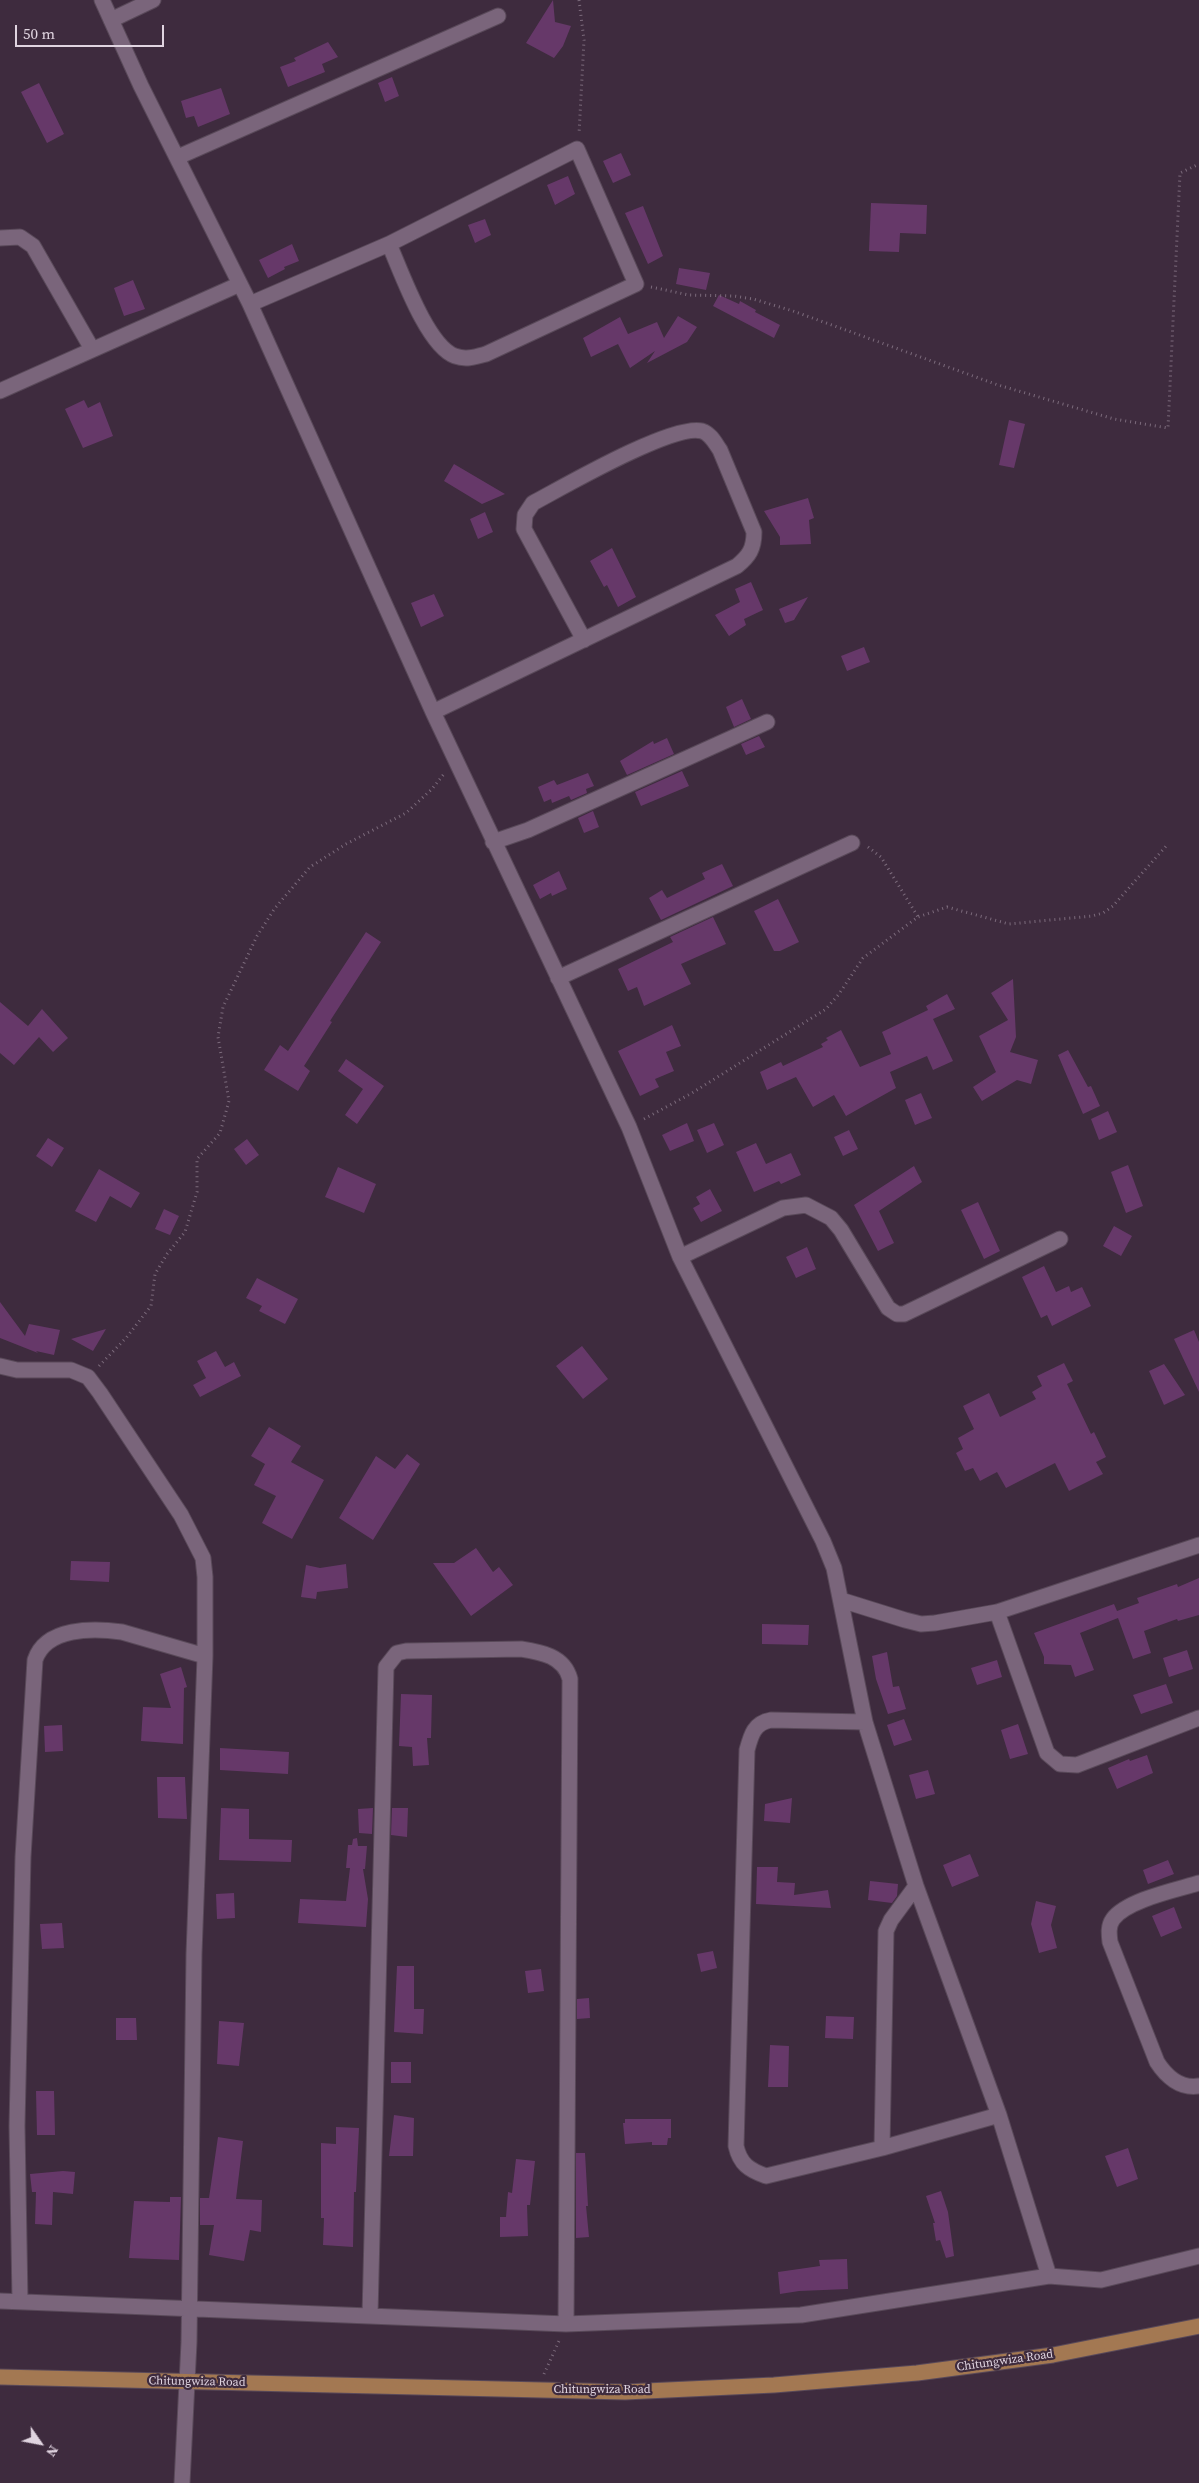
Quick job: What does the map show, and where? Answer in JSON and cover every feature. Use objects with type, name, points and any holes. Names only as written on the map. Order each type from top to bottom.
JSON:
[{"type":"main road","name":"Chitungwiza Road","points":[[0,2377],[645,2391],[774,2385],[917,2373],[1052,2355],[1199,2326]]},
{"type":"street","points":[[102,0],[141,86],[250,304],[455,760],[629,1127],[680,1257],[823,1541],[834,1568],[865,1722],[916,1886],[999,2115],[1049,2276]]},
{"type":"street","points":[[110,20],[153,0]]},
{"type":"street","points":[[178,157],[498,16]]},
{"type":"street","points":[[250,304],[389,244],[577,149],[636,284],[486,354],[468,358],[455,356],[435,341],[424,323],[389,244]]},
{"type":"street","points":[[0,238],[20,237],[33,246],[92,349]]},
{"type":"street","points":[[0,391],[240,284]]},
{"type":"street","points":[[433,712],[584,640],[737,566],[747,558],[754,546],[754,532],[720,450],[712,438],[702,432],[691,430],[635,449],[533,503],[525,515],[524,529],[584,640]]},
{"type":"street","points":[[493,842],[528,830],[767,722]]},
{"type":"street","points":[[558,978],[852,844]]},
{"type":"street","points":[[680,1257],[783,1208],[806,1205],[831,1218],[841,1230],[888,1308],[897,1314],[904,1314],[1060,1239]]},
{"type":"street","points":[[0,1366],[17,1370],[71,1370],[88,1377],[181,1514],[203,1558],[205,1577],[205,1656],[194,1954],[189,2310],[182,2483]]},
{"type":"street","points":[[841,1600],[921,1624],[996,1612],[1199,1545]]},
{"type":"street","points":[[996,1612],[1047,1753],[1060,1764],[1077,1765],[1199,1718]]},
{"type":"street","points":[[20,2301],[17,2135],[23,1857],[35,1660],[42,1645],[57,1636],[108,1630],[205,1656]]},
{"type":"street","points":[[370,2315],[386,1668],[397,1653],[406,1651],[521,1649],[536,1651],[560,1662],[567,1668],[570,1679],[566,2324]]},
{"type":"street","points":[[865,1722],[771,1720],[762,1722],[754,1729],[746,1750],[736,2146],[738,2156],[752,2171],[766,2176],[882,2148],[999,2115]]},
{"type":"street","points":[[1199,1883],[1129,1906],[1112,1920],[1109,1930],[1110,1942],[1157,2062],[1164,2072],[1176,2082],[1184,2085],[1199,2086]]},
{"type":"street","points":[[882,2148],[885,1938],[891,1920],[916,1886]]},
{"type":"street","points":[[0,2301],[566,2324],[801,2315],[1049,2276],[1101,2280],[1199,2256]]},
{"type":"path","points":[[577,149],[584,40],[579,0]]},
{"type":"path","points":[[636,284],[689,295],[734,296],[753,299],[793,311],[1007,388],[1114,419],[1168,428],[1180,173],[1199,164]]},
{"type":"path","points":[[88,1377],[126,1338],[151,1306],[155,1274],[167,1254],[185,1232],[197,1192],[197,1159],[220,1133],[229,1101],[218,1037],[223,1007],[257,936],[275,908],[310,867],[346,844],[406,813],[432,789],[455,760]]},
{"type":"path","points":[[852,844],[874,850],[881,857],[918,917]]},
{"type":"path","points":[[629,1127],[692,1093],[826,1009],[839,994],[863,958],[918,917],[947,907],[1009,924],[1092,916],[1112,906],[1168,845]]},
{"type":"path","points":[[537,2390],[566,2324]]},
{"type":"building","points":[[553,0],[555,22],[571,26],[563,46],[554,58],[526,43]]},
{"type":"building","points":[[328,42],[338,57],[322,64],[325,72],[288,87],[280,67],[296,61],[294,58]]},
{"type":"building","points":[[392,77],[399,96],[385,102],[378,83]]},
{"type":"building","points":[[39,83],[64,134],[47,143],[21,92]]},
{"type":"building","points":[[221,88],[230,114],[198,127],[194,116],[186,118],[181,101]]},
{"type":"building","points":[[621,153],[631,175],[613,183],[603,161]]},
{"type":"building","points":[[568,176],[575,194],[555,205],[547,185]]},
{"type":"building","points":[[871,203],[927,205],[926,234],[900,233],[899,252],[869,251]]},
{"type":"building","points":[[643,206],[663,256],[648,264],[625,213]]},
{"type":"building","points":[[485,219],[491,235],[475,243],[468,225]]},
{"type":"building","points":[[292,244],[299,261],[284,267],[285,269],[268,278],[259,260]]},
{"type":"building","points":[[679,268],[710,273],[706,290],[676,284]]},
{"type":"building","points":[[133,280],[145,309],[124,316],[114,288]]},
{"type":"building","points":[[719,295],[739,304],[740,301],[756,310],[755,312],[780,325],[774,338],[713,306]]},
{"type":"building","points":[[678,316],[697,327],[687,342],[647,363],[655,351],[630,368],[618,344],[591,357],[583,338],[620,317],[628,334],[657,322],[664,338]]},
{"type":"building","points":[[84,400],[88,408],[100,402],[113,436],[83,448],[65,409]]},
{"type":"building","points":[[1009,420],[1025,424],[1014,468],[999,465]]},
{"type":"building","points":[[454,464],[505,494],[482,504],[444,481]]},
{"type":"building","points":[[808,498],[814,518],[809,520],[811,544],[780,545],[780,537],[764,511]]},
{"type":"building","points":[[485,512],[493,532],[478,539],[470,519]]},
{"type":"building","points":[[612,548],[636,597],[618,607],[607,585],[604,587],[590,561]]},
{"type":"building","points":[[751,582],[763,610],[744,619],[746,625],[729,636],[715,615],[740,602],[735,589]]},
{"type":"building","points":[[434,594],[444,616],[421,627],[411,603]]},
{"type":"building","points":[[808,597],[794,620],[785,623],[779,609]]},
{"type":"building","points":[[864,647],[870,662],[847,671],[841,656]]},
{"type":"building","points":[[742,699],[751,719],[734,727],[726,707]]},
{"type":"building","points":[[759,736],[765,747],[746,755],[741,744]]},
{"type":"building","points":[[667,738],[674,754],[627,775],[620,761],[653,741],[654,744]]},
{"type":"building","points":[[682,771],[689,786],[641,806],[635,792]]},
{"type":"building","points":[[588,773],[594,786],[586,789],[587,793],[571,800],[569,796],[552,803],[551,799],[544,802],[538,787],[554,780],[557,785]]},
{"type":"building","points":[[593,811],[599,827],[584,833],[578,818]]},
{"type":"building","points":[[722,864],[733,886],[661,920],[649,898],[662,890],[667,898],[705,879],[702,873]]},
{"type":"building","points":[[559,871],[567,889],[552,896],[551,893],[540,899],[533,885]]},
{"type":"building","points":[[778,899],[799,942],[780,951],[774,951],[754,911]]},
{"type":"building","points":[[713,917],[726,944],[681,964],[691,984],[644,1006],[637,987],[628,991],[618,969],[673,942],[670,937]]},
{"type":"building","points":[[366,932],[381,942],[330,1021],[332,1022],[304,1066],[310,1071],[298,1091],[264,1070],[280,1045],[288,1051]]},
{"type":"building","points":[[1013,979],[1016,1037],[1010,1052],[1038,1060],[1031,1084],[1017,1080],[982,1101],[973,1087],[996,1072],[979,1036],[1008,1020],[991,993]]},
{"type":"building","points":[[947,994],[955,1009],[933,1019],[953,1061],[933,1070],[927,1056],[890,1072],[896,1088],[846,1116],[834,1095],[813,1107],[796,1077],[767,1090],[760,1072],[781,1062],[783,1066],[823,1047],[821,1044],[828,1040],[826,1038],[841,1030],[860,1067],[891,1054],[882,1032],[928,1010],[926,1006]]},
{"type":"building","points":[[0,1002],[28,1026],[42,1009],[68,1038],[53,1052],[39,1037],[14,1065],[0,1053]]},
{"type":"building","points":[[672,1025],[681,1046],[666,1052],[674,1071],[655,1079],[659,1087],[640,1096],[618,1051]]},
{"type":"building","points":[[1068,1050],[1088,1087],[1091,1086],[1100,1106],[1083,1114],[1058,1055]]},
{"type":"building","points":[[346,1059],[384,1086],[357,1124],[345,1115],[363,1089],[338,1071]]},
{"type":"building","points":[[921,1093],[932,1118],[915,1125],[905,1100]]},
{"type":"building","points":[[1108,1111],[1117,1132],[1099,1140],[1091,1119]]},
{"type":"building","points":[[687,1123],[694,1141],[670,1151],[662,1135]]},
{"type":"building","points":[[714,1123],[724,1145],[707,1153],[697,1130]]},
{"type":"building","points":[[849,1130],[858,1149],[843,1156],[834,1137]]},
{"type":"building","points":[[48,1138],[64,1148],[52,1167],[36,1156]]},
{"type":"building","points":[[247,1139],[259,1155],[246,1165],[234,1149]]},
{"type":"building","points":[[756,1143],[766,1164],[791,1153],[801,1175],[781,1184],[779,1181],[754,1192],[736,1152]]},
{"type":"building","points":[[1128,1165],[1143,1206],[1126,1213],[1111,1172]]},
{"type":"building","points":[[914,1166],[922,1182],[879,1211],[894,1243],[878,1251],[854,1205]]},
{"type":"building","points":[[338,1167],[376,1184],[364,1213],[325,1197]]},
{"type":"building","points":[[99,1169],[140,1193],[131,1208],[110,1196],[96,1222],[75,1211]]},
{"type":"building","points":[[710,1189],[722,1211],[701,1222],[693,1208],[700,1204],[696,1197]]},
{"type":"building","points":[[978,1202],[1000,1251],[984,1259],[961,1210]]},
{"type":"building","points":[[164,1209],[179,1216],[170,1235],[155,1229]]},
{"type":"building","points":[[1114,1226],[1132,1236],[1121,1256],[1103,1246]]},
{"type":"building","points":[[807,1247],[816,1269],[796,1278],[786,1257]]},
{"type":"building","points":[[1044,1266],[1056,1292],[1069,1286],[1071,1292],[1082,1287],[1091,1306],[1052,1326],[1047,1315],[1041,1318],[1022,1277]]},
{"type":"building","points":[[257,1278],[298,1299],[285,1324],[259,1311],[262,1306],[246,1298]]},
{"type":"building","points":[[0,1302],[25,1336],[29,1324],[60,1330],[54,1355],[36,1351],[38,1353],[0,1338]]},
{"type":"building","points":[[106,1329],[93,1351],[71,1339]]},
{"type":"building","points":[[1194,1330],[1199,1342],[1199,1392],[1174,1339]]},
{"type":"building","points":[[582,1346],[608,1379],[583,1399],[556,1366]]},
{"type":"building","points":[[216,1351],[225,1367],[234,1362],[241,1376],[200,1397],[193,1385],[206,1378],[197,1361]]},
{"type":"building","points":[[1064,1363],[1073,1381],[1067,1384],[1091,1434],[1094,1432],[1106,1457],[1096,1462],[1103,1474],[1069,1491],[1055,1463],[1006,1488],[997,1472],[980,1481],[973,1468],[965,1471],[956,1453],[963,1449],[958,1438],[974,1429],[963,1406],[989,1393],[1000,1417],[1036,1399],[1032,1392],[1042,1386],[1037,1376]]},
{"type":"building","points":[[1164,1364],[1185,1395],[1164,1405],[1149,1371]]},
{"type":"building","points":[[269,1427],[301,1446],[291,1462],[324,1480],[292,1539],[262,1523],[276,1496],[254,1485],[265,1464],[251,1456]]},
{"type":"building","points":[[407,1454],[420,1464],[373,1540],[339,1518],[376,1456],[395,1469]]},
{"type":"building","points":[[476,1548],[493,1572],[499,1567],[513,1585],[471,1616],[433,1563],[454,1563]]},
{"type":"building","points":[[71,1561],[110,1562],[109,1582],[70,1580]]},
{"type":"building","points":[[346,1564],[348,1588],[317,1592],[316,1599],[301,1597],[306,1565],[320,1568]]},
{"type":"building","points":[[1199,1578],[1199,1615],[1178,1621],[1177,1619],[1144,1631],[1151,1653],[1133,1659],[1118,1618],[1080,1633],[1094,1670],[1075,1677],[1071,1665],[1044,1664],[1044,1657],[1034,1633],[1114,1604],[1117,1611],[1139,1603],[1137,1598],[1177,1584],[1178,1587]]},
{"type":"building","points":[[762,1624],[809,1625],[808,1645],[762,1644]]},
{"type":"building","points":[[1187,1650],[1193,1669],[1169,1677],[1163,1658]]},
{"type":"building","points":[[887,1652],[893,1687],[899,1686],[906,1709],[888,1714],[876,1679],[872,1656]]},
{"type":"building","points":[[997,1660],[1002,1677],[977,1685],[971,1668]]},
{"type":"building","points":[[181,1667],[187,1687],[184,1688],[183,1744],[141,1741],[143,1707],[171,1708],[160,1674]]},
{"type":"building","points":[[1166,1684],[1173,1703],[1141,1714],[1133,1695]]},
{"type":"building","points":[[401,1694],[432,1695],[431,1738],[427,1738],[429,1765],[413,1766],[412,1747],[399,1746]]},
{"type":"building","points":[[904,1719],[912,1740],[894,1746],[887,1725]]},
{"type":"building","points":[[1018,1724],[1028,1754],[1010,1759],[1001,1730]]},
{"type":"building","points":[[62,1725],[63,1751],[45,1752],[44,1726]]},
{"type":"building","points":[[220,1748],[289,1752],[288,1774],[220,1770]]},
{"type":"building","points":[[1147,1755],[1153,1773],[1117,1789],[1108,1768],[1129,1759],[1130,1761]]},
{"type":"building","points":[[928,1770],[935,1794],[916,1799],[909,1775]]},
{"type":"building","points":[[157,1777],[185,1777],[187,1819],[158,1818]]},
{"type":"building","points":[[792,1798],[790,1823],[764,1821],[765,1804]]},
{"type":"building","points":[[221,1808],[249,1809],[249,1839],[292,1840],[291,1862],[219,1860]]},
{"type":"building","points":[[373,1808],[372,1834],[359,1833],[358,1809]]},
{"type":"building","points":[[392,1808],[408,1808],[407,1837],[391,1835]]},
{"type":"building","points":[[357,1838],[358,1846],[367,1846],[365,1869],[363,1869],[368,1899],[366,1927],[298,1923],[300,1899],[346,1901],[350,1868],[346,1868],[348,1845],[352,1845],[353,1839]]},
{"type":"building","points":[[970,1854],[979,1876],[952,1887],[943,1865]]},
{"type":"building","points":[[1168,1860],[1174,1874],[1148,1884],[1143,1870]]},
{"type":"building","points":[[757,1867],[778,1867],[777,1882],[795,1883],[794,1895],[828,1890],[831,1908],[756,1904]]},
{"type":"building","points":[[870,1881],[898,1884],[897,1896],[892,1903],[868,1900]]},
{"type":"building","points":[[234,1893],[235,1918],[217,1919],[216,1894]]},
{"type":"building","points":[[1036,1901],[1056,1906],[1051,1925],[1057,1948],[1039,1953],[1031,1924]]},
{"type":"building","points":[[1174,1907],[1182,1928],[1161,1937],[1152,1916]]},
{"type":"building","points":[[62,1923],[64,1948],[42,1949],[40,1924]]},
{"type":"building","points":[[713,1951],[717,1968],[701,1972],[697,1954]]},
{"type":"building","points":[[397,1966],[414,1966],[414,2009],[424,2009],[423,2034],[394,2032]]},
{"type":"building","points":[[541,1969],[544,1991],[528,1993],[525,1971]]},
{"type":"building","points":[[589,1998],[590,2018],[577,2019],[577,1999]]},
{"type":"building","points":[[826,2016],[854,2017],[853,2039],[825,2038]]},
{"type":"building","points":[[116,2018],[136,2018],[137,2040],[116,2040]]},
{"type":"building","points":[[219,2021],[244,2023],[239,2066],[217,2064]]},
{"type":"building","points":[[770,2045],[789,2046],[788,2087],[768,2087]]},
{"type":"building","points":[[391,2062],[411,2062],[411,2083],[391,2083]]},
{"type":"building","points":[[36,2091],[54,2091],[55,2135],[37,2135]]},
{"type":"building","points":[[394,2115],[414,2118],[413,2156],[389,2156]]},
{"type":"building","points":[[625,2119],[671,2119],[671,2138],[668,2138],[667,2145],[652,2145],[652,2142],[625,2144],[623,2123],[625,2123]]},
{"type":"building","points":[[336,2127],[359,2128],[356,2192],[354,2192],[353,2247],[323,2245],[324,2218],[321,2218],[321,2143],[336,2144]]},
{"type":"building","points":[[218,2137],[243,2141],[236,2199],[262,2200],[261,2232],[250,2230],[244,2261],[209,2255],[214,2225],[200,2225],[200,2198],[209,2198]]},
{"type":"building","points":[[1128,2148],[1138,2179],[1117,2187],[1105,2156]]},
{"type":"building","points":[[576,2153],[585,2153],[588,2206],[586,2206],[589,2237],[576,2238]]},
{"type":"building","points":[[516,2159],[535,2161],[530,2205],[527,2205],[528,2236],[500,2237],[500,2217],[506,2217],[508,2192],[512,2193]]},
{"type":"building","points":[[63,2171],[75,2172],[73,2194],[53,2192],[52,2225],[35,2224],[36,2192],[32,2192],[30,2174]]},
{"type":"building","points":[[941,2191],[948,2212],[954,2256],[946,2258],[940,2240],[936,2241],[933,2223],[935,2223],[926,2196]]},
{"type":"building","points":[[170,2197],[181,2197],[179,2260],[129,2258],[134,2201],[170,2202]]},
{"type":"building","points":[[847,2259],[848,2289],[799,2291],[780,2294],[778,2272],[820,2266],[819,2260]]}]
